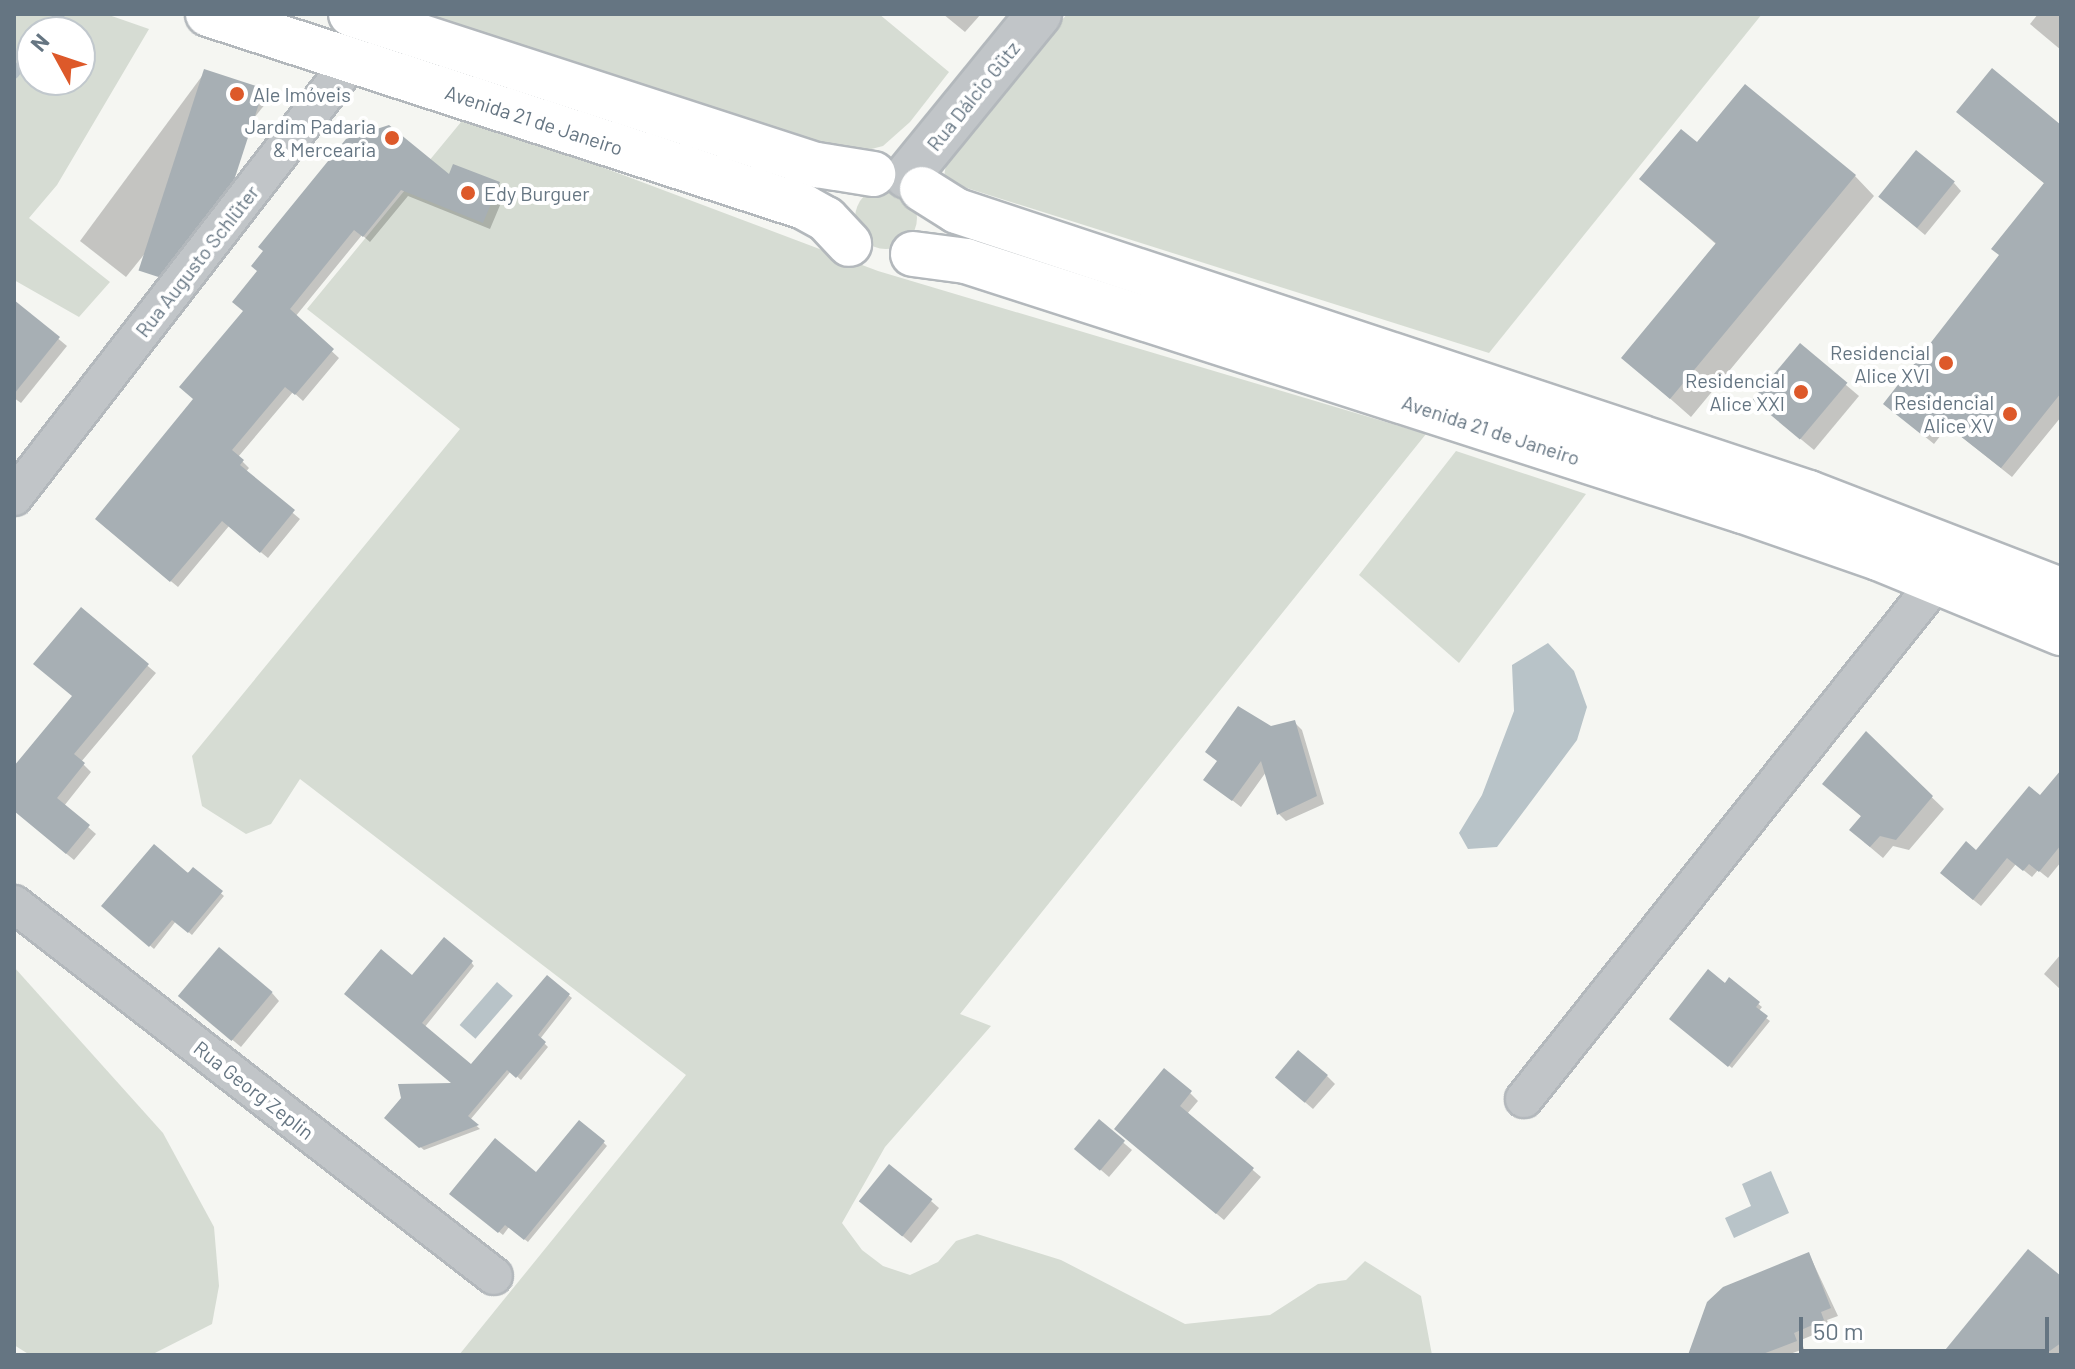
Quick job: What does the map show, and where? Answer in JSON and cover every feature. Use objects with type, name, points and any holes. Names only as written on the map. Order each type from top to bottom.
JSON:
[{"type":"main road","name":"Avenida 21 de Janeiro","points":[[208,14],[804,207],[826,219],[849,244]]},
{"type":"main road","name":"Avenida 21 de Janeiro","points":[[365,19],[817,165],[900,180],[957,211],[1797,489],[2061,590]]},
{"type":"main road","points":[[860,179],[900,180],[929,202],[930,230],[913,254],[901,261],[872,261],[849,244],[840,217],[843,203],[860,179]]},
{"type":"main road","name":"Avenida 21 de Janeiro","points":[[913,254],[943,255],[996,271],[1743,511],[1937,581],[2061,633]]},
{"type":"street","name":"Rua Dálcio Gütz","points":[[900,180],[1039,14]]},
{"type":"street","name":"Rua Augusto Schlüter","points":[[14,497],[351,61],[365,19]]},
{"type":"street","points":[[1524,1099],[1937,581]]},
{"type":"street","name":"Rua Georg Zeplin","points":[[14,904],[494,1276]]},
{"type":"shaded area","points":[[14,14],[106,14],[149,29],[57,185],[29,218],[110,282],[79,317],[14,280]]},
{"type":"shaded area","points":[[413,14],[879,14],[949,72],[910,122],[883,146],[852,154]]},
{"type":"shaded area","points":[[1067,14],[1762,14],[1489,353],[951,183],[944,177],[946,164]]},
{"type":"shaded area","points":[[466,116],[878,271],[1426,434],[960,1014],[991,1026],[885,1147],[842,1223],[862,1250],[883,1266],[910,1275],[938,1262],[956,1241],[977,1234],[1061,1260],[1185,1324],[1270,1315],[1318,1284],[1346,1280],[1365,1261],[1421,1296],[1432,1355],[459,1355],[686,1075],[300,779],[271,824],[246,834],[202,806],[192,756],[460,429],[307,309]]},
{"type":"shaded area","points":[[886,187],[898,189],[908,196],[915,206],[915,230],[908,240],[898,247],[886,249],[874,247],[864,240],[857,230],[855,218],[857,206],[864,196],[874,189]]},
{"type":"shaded area","points":[[1456,451],[1586,494],[1459,663],[1359,575]]},
{"type":"shaded area","points":[[1548,643],[1574,671],[1587,707],[1577,740],[1497,847],[1468,849],[1459,833],[1482,795],[1514,711],[1512,665]]},
{"type":"shaded area","points":[[14,967],[163,1133],[214,1227],[219,1286],[212,1324],[151,1355],[30,1355],[14,1345]]},
{"type":"shaded area","points":[[497,982],[513,996],[475,1039],[460,1025]]},
{"type":"shaded area","points":[[1771,1171],[1789,1213],[1734,1238],[1725,1218],[1751,1206],[1742,1184]]},
{"type":"building","points":[[1992,68],[2061,125],[2061,393],[2001,468],[1936,417],[1922,435],[1883,404],[1999,255],[1991,249],[2044,183],[1956,112]]},
{"type":"building","points":[[204,69],[264,88],[198,290],[138,271]]},
{"type":"building","points":[[1745,84],[1856,175],[1670,399],[1621,358],[1716,243],[1639,179],[1681,129],[1697,142]]},
{"type":"building","points":[[389,125],[449,174],[453,164],[500,182],[483,223],[401,190],[363,237],[354,230],[290,309],[334,349],[295,395],[285,387],[232,450],[244,460],[240,465],[295,510],[260,553],[222,521],[170,582],[95,519],[193,399],[179,387],[243,311],[232,302],[257,271],[251,266],[263,251],[258,247],[346,139]]},
{"type":"building","points":[[1916,150],[1955,181],[1917,228],[1878,197]]},
{"type":"building","points":[[14,300],[60,337],[14,394]]},
{"type":"building","name":"Residencial Alice XXI","points":[[1800,343],[1847,383],[1800,440],[1752,400]]},
{"type":"building","points":[[81,607],[149,664],[74,754],[85,763],[57,798],[90,825],[66,854],[14,811],[14,766],[72,696],[33,664]]},
{"type":"building","points":[[1238,706],[1271,726],[1295,720],[1317,796],[1277,815],[1261,761],[1232,801],[1203,780],[1217,761],[1205,752]]},
{"type":"building","points":[[1866,731],[1933,796],[1896,840],[1880,836],[1870,847],[1849,830],[1861,816],[1822,784]]},
{"type":"building","points":[[2061,770],[2061,845],[2039,872],[2029,864],[2023,871],[2007,858],[1973,900],[1940,873],[1966,841],[1976,850],[2029,786],[2040,795]]},
{"type":"building","points":[[154,844],[188,873],[193,867],[223,891],[188,933],[172,920],[149,947],[101,906]]},
{"type":"building","points":[[444,937],[473,961],[422,1023],[471,1064],[547,975],[570,994],[538,1035],[546,1042],[516,1078],[507,1070],[468,1116],[479,1125],[419,1148],[384,1118],[401,1098],[398,1084],[451,1083],[344,994],[381,949],[412,975]]},
{"type":"building","points":[[219,947],[273,992],[231,1041],[178,996]]},
{"type":"building","points":[[1708,969],[1725,983],[1729,977],[1760,1002],[1756,1007],[1768,1016],[1728,1067],[1669,1019]]},
{"type":"building","points":[[1298,1050],[1328,1075],[1305,1103],[1275,1078]]},
{"type":"building","points":[[1164,1068],[1192,1091],[1180,1106],[1254,1168],[1216,1214],[1114,1129]]},
{"type":"building","points":[[1099,1119],[1125,1141],[1100,1171],[1074,1149]]},
{"type":"building","points":[[579,1120],[605,1141],[524,1240],[505,1225],[498,1233],[449,1194],[495,1138],[536,1172]]},
{"type":"building","points":[[889,1164],[933,1199],[902,1237],[859,1201]]},
{"type":"building","points":[[2028,1249],[2061,1276],[2061,1343],[2044,1355],[1941,1355]]},
{"type":"building","points":[[1809,1252],[1831,1308],[1821,1312],[1824,1320],[1794,1333],[1797,1341],[1760,1355],[1688,1355],[1707,1302],[1723,1287]]},
{"type":"place","name":"Ale Imóveis","points":[[237,94]]},
{"type":"place","name":"Jardim Padaria & Mercearia","points":[[392,138]]},
{"type":"place","name":"Edy Burguer","points":[[468,193]]},
{"type":"place","name":"Residencial Alice XVI","points":[[1946,363]]},
{"type":"place","name":"Residencial Alice XXI","points":[[1801,392]]},
{"type":"place","name":"Residencial Alice XV","points":[[2010,414]]}]
